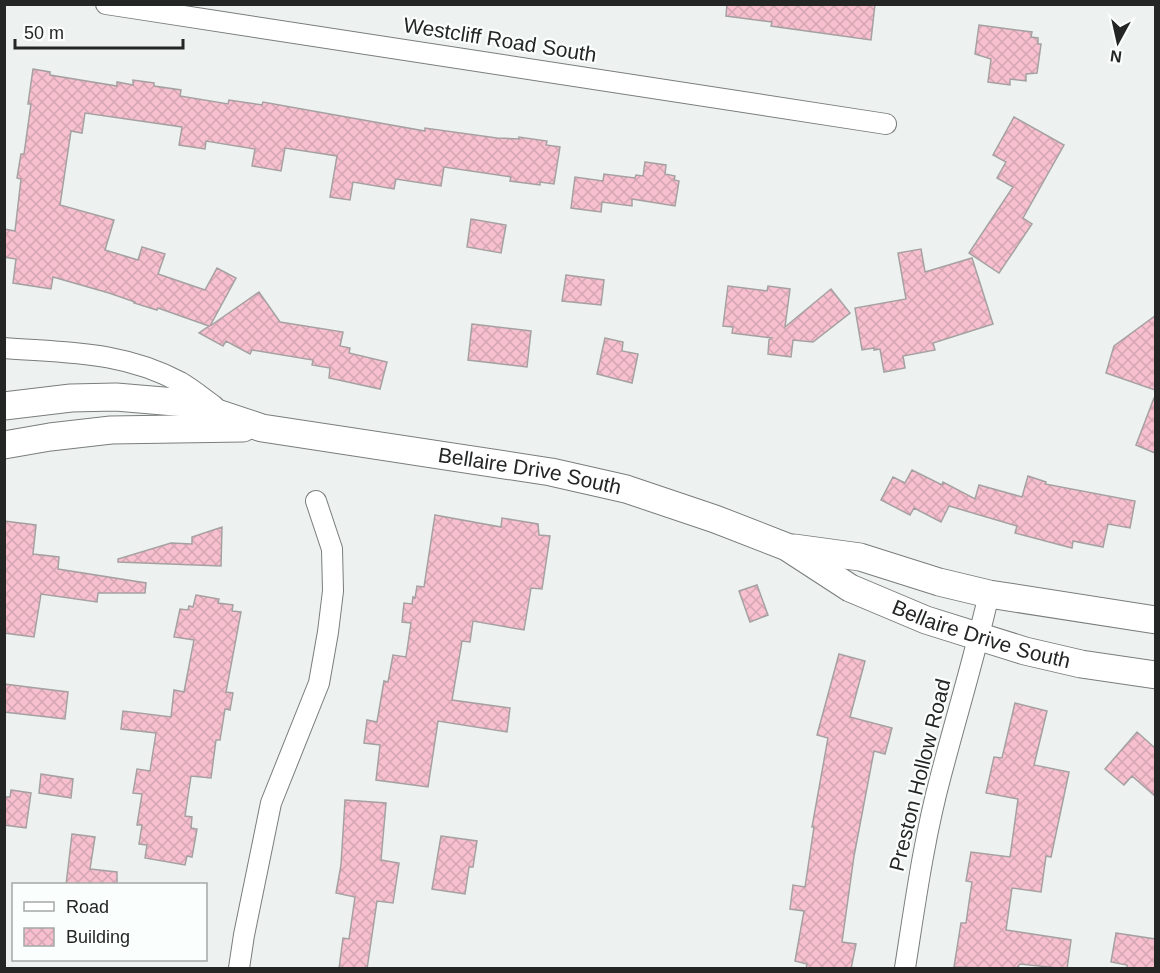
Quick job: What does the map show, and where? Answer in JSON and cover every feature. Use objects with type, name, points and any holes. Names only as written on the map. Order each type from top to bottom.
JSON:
[{"type":"main road","name":"Bellaire Drive South","points":[[4,406],[71,398],[116,397],[187,403],[262,428]]},
{"type":"main road","name":"Bellaire Drive South","points":[[4,446],[50,437],[111,430],[262,428],[551,472],[626,489],[715,519],[787,547],[850,588],[926,620],[979,638],[1081,664],[1155,675]]},
{"type":"main road","name":"Bellaire Drive South","points":[[787,547],[860,557],[939,582],[989,594],[1155,620]]},
{"type":"street","name":"Westcliff Road South","points":[[106,4],[886,124]]},
{"type":"street","name":"Bellaire Drive South","points":[[4,348],[95,354],[128,361],[165,374],[230,417]]},
{"type":"street","points":[[239,969],[271,803],[319,683],[328,632],[333,591],[332,549],[316,501]]},
{"type":"street","name":"Preston Hollow Road","points":[[905,969],[920,868],[940,776],[989,594]]},
{"type":"building","points":[[727,4],[875,4],[871,40],[771,26],[772,22],[726,16]]},
{"type":"building","points":[[979,25],[1032,32],[1031,37],[1038,38],[1038,44],[1041,44],[1037,73],[1026,74],[1026,81],[1010,79],[1010,85],[988,82],[991,59],[975,54]]},
{"type":"building","points":[[33,69],[50,72],[50,75],[117,86],[117,82],[133,85],[133,80],[154,83],[154,86],[181,90],[180,96],[228,104],[229,100],[262,105],[263,102],[425,131],[425,128],[497,138],[519,139],[519,137],[547,141],[546,145],[560,147],[554,184],[540,182],[540,185],[510,181],[511,177],[444,167],[441,186],[396,179],[394,189],[353,182],[350,200],[330,197],[337,156],[285,148],[281,171],[252,166],[255,149],[206,141],[205,149],[179,145],[182,127],[85,113],[82,133],[71,131],[60,205],[114,220],[105,250],[138,260],[142,247],[165,254],[158,274],[205,290],[217,268],[236,278],[210,326],[259,292],[280,322],[343,332],[340,346],[350,348],[349,353],[387,362],[380,389],[329,378],[330,368],[312,365],[313,360],[252,350],[250,354],[226,341],[223,346],[199,333],[209,326],[109,293],[53,277],[51,289],[13,283],[16,259],[4,257],[4,229],[15,231],[21,179],[17,178],[21,154],[24,154]]},
{"type":"building","points":[[1014,117],[1064,145],[1023,218],[1032,224],[999,273],[969,253],[1013,187],[997,178],[1006,162],[993,155]]},
{"type":"building","points":[[645,162],[666,165],[665,174],[675,176],[674,180],[679,181],[675,206],[632,199],[632,206],[602,202],[601,212],[571,208],[575,177],[603,181],[604,174],[635,178],[636,175],[643,176]]},
{"type":"building","points":[[471,219],[506,225],[501,253],[467,247]]},
{"type":"building","points":[[921,249],[925,272],[972,258],[993,324],[933,343],[935,350],[903,356],[905,368],[884,372],[880,349],[862,350],[855,308],[906,299],[898,253]]},
{"type":"building","points":[[566,275],[604,280],[601,305],[562,301]]},
{"type":"building","points":[[728,286],[767,291],[768,286],[790,289],[785,327],[831,289],[850,313],[813,342],[793,340],[791,357],[768,354],[769,340],[772,338],[732,333],[733,327],[723,326]]},
{"type":"building","points":[[1155,316],[1155,390],[1106,373],[1114,346]]},
{"type":"building","points":[[472,324],[531,331],[527,367],[468,360]]},
{"type":"building","points":[[605,338],[623,342],[622,351],[638,354],[632,383],[597,374]]},
{"type":"building","points":[[1155,398],[1155,453],[1136,445]]},
{"type":"building","points":[[912,470],[942,485],[943,482],[975,499],[979,485],[1022,497],[1028,476],[1046,482],[1045,484],[1135,501],[1130,528],[1108,524],[1103,547],[1073,541],[1072,548],[1015,533],[1017,526],[949,506],[941,522],[914,508],[910,515],[881,500],[893,477],[905,483]]},
{"type":"building","points":[[435,515],[501,527],[502,518],[538,524],[539,535],[550,536],[542,589],[531,588],[524,630],[473,621],[470,642],[462,641],[452,700],[510,708],[507,732],[438,721],[428,787],[376,780],[380,745],[364,743],[367,720],[377,722],[384,681],[388,682],[393,655],[406,657],[411,623],[402,622],[404,603],[412,604],[417,586],[424,587]]},
{"type":"building","points":[[4,521],[36,525],[33,554],[59,557],[58,569],[146,583],[145,593],[98,593],[97,602],[41,594],[34,637],[4,633]]},
{"type":"building","points":[[222,527],[221,566],[118,562],[118,559],[171,543],[192,544],[192,537]]},
{"type":"building","points":[[757,585],[768,615],[750,622],[739,591]]},
{"type":"building","points":[[196,595],[219,599],[218,603],[233,605],[232,611],[241,612],[226,692],[233,693],[230,710],[225,709],[220,740],[216,740],[211,778],[191,776],[185,816],[192,817],[191,828],[197,829],[192,857],[187,856],[185,865],[145,858],[147,845],[139,844],[142,825],[137,825],[142,794],[133,793],[137,769],[150,771],[156,733],[121,729],[123,711],[171,717],[174,690],[184,692],[194,640],[174,637],[180,609],[188,610],[189,606],[193,607]]},
{"type":"building","points":[[839,654],[865,661],[850,717],[892,728],[885,754],[874,751],[854,856],[842,942],[856,944],[851,969],[806,969],[807,964],[795,961],[804,911],[790,909],[793,885],[805,887],[814,827],[812,827],[828,738],[817,735]]},
{"type":"building","points":[[4,684],[68,692],[65,719],[4,712]]},
{"type":"building","points":[[1015,703],[1047,711],[1034,765],[1069,772],[1051,857],[1046,856],[1041,892],[1012,888],[1006,930],[1071,940],[1067,969],[1020,964],[1016,969],[954,967],[961,923],[966,923],[972,882],[966,881],[971,852],[1010,857],[1018,799],[986,793],[994,757],[1002,758]]},
{"type":"building","points":[[1137,732],[1155,748],[1155,796],[1132,776],[1124,785],[1105,769]]},
{"type":"building","points":[[41,774],[73,779],[71,798],[39,793]]},
{"type":"building","points":[[11,790],[31,793],[26,828],[4,825],[4,797],[10,797]]},
{"type":"building","points":[[345,800],[386,803],[381,860],[399,863],[393,903],[377,901],[367,969],[339,969],[343,938],[349,939],[355,897],[336,893],[341,865]]},
{"type":"building","points":[[72,834],[95,837],[90,869],[117,872],[117,883],[66,883]]},
{"type":"building","points":[[441,836],[477,841],[473,867],[469,867],[465,894],[432,889]]},
{"type":"building","points":[[1116,933],[1155,939],[1155,969],[1127,969],[1127,965],[1111,962]]}]
